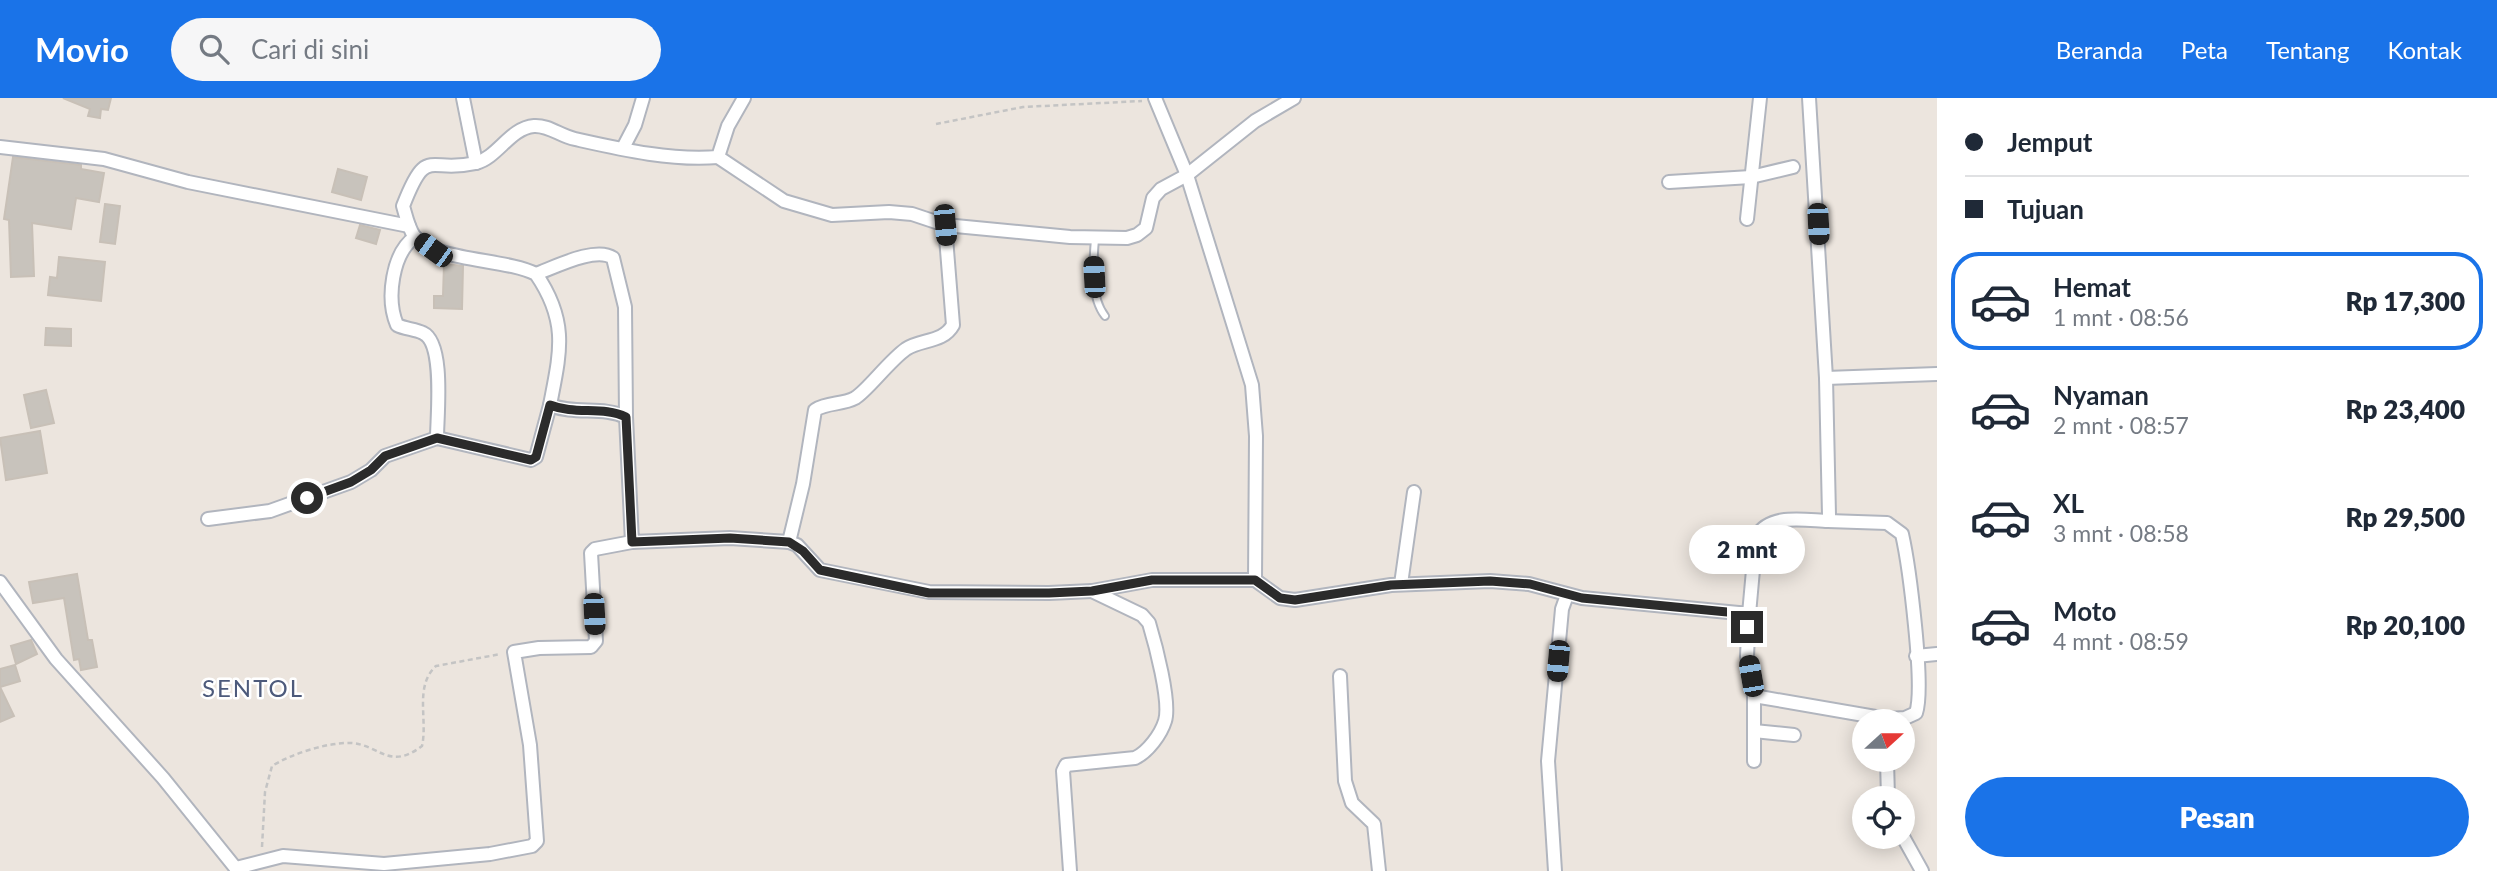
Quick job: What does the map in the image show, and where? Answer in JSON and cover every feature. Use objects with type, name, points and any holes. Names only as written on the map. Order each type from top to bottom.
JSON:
[{"type":"street","points":[[463,98],[476,163]]},
{"type":"street","points":[[623,148],[635,125],[643,98]]},
{"type":"street","points":[[718,157],[728,127],[744,98]]},
{"type":"street","points":[[632,542],[626,417],[625,307],[613,258],[604,254],[572,260],[536,274],[508,263],[433,250],[412,231],[403,206],[419,170],[429,164],[476,163],[531,126],[543,126],[570,138],[623,148],[696,159],[718,157],[783,201],[832,215],[889,212],[912,214],[945,225],[1095,239],[1137,235],[1146,228],[1153,198],[1161,189],[1187,175],[1255,121],[1294,98]]},
{"type":"street","points":[[1747,219],[1760,98]]},
{"type":"street","points":[[1809,98],[1826,378],[1828,520]]},
{"type":"street","points":[[1155,99],[1187,175],[1252,385],[1256,436],[1255,580]]},
{"type":"street","points":[[0,147],[104,159],[188,182],[412,231]]},
{"type":"street","points":[[1669,182],[1751,177],[1793,167]]},
{"type":"street","points":[[789,542],[803,484],[815,410],[825,404],[843,403],[859,396],[894,358],[909,347],[939,338],[949,332],[953,325],[945,225]]},
{"type":"street","points":[[412,231],[398,257],[392,300],[394,318],[397,326],[425,333],[432,340],[438,358],[437,438]]},
{"type":"street","points":[[208,519],[270,511],[351,482],[371,470],[385,456],[437,438],[531,460],[536,457],[562,344],[559,325],[536,274]]},
{"type":"street","points":[[1826,378],[1937,374]]},
{"type":"street","points":[[550,405],[569,412],[617,412],[626,417]]},
{"type":"street","points":[[1401,584],[1413,492]]},
{"type":"street","points":[[1754,761],[1754,696],[1748,656],[1748,614],[1756,537],[1762,527],[1771,521],[1887,523],[1902,534],[1916,656],[1919,705],[1915,713]]},
{"type":"street","points":[[0,582],[56,659],[163,778],[237,870],[261,860],[311,856],[384,864],[478,856],[532,846],[537,841],[534,787],[514,652],[539,648],[592,647],[596,641],[591,553],[595,549],[632,542],[730,538],[789,542],[803,551],[820,570],[929,593],[1092,591],[1152,580],[1255,580],[1286,600],[1401,584],[1490,581],[1530,584],[1567,595],[1748,614]]},
{"type":"street","points":[[1070,871],[1063,771],[1066,765],[1135,758],[1143,754],[1166,720],[1166,701],[1149,623],[1142,615],[1092,591]]},
{"type":"street","points":[[1555,871],[1548,761],[1562,609],[1567,595]]},
{"type":"street","points":[[1916,656],[1937,654]]},
{"type":"street","points":[[1340,676],[1345,781],[1352,803],[1369,816],[1374,824],[1379,871]]},
{"type":"street","points":[[1754,696],[1852,714]]},
{"type":"street","points":[[1754,731],[1794,735]]},
{"type":"street","points":[[1910,849],[1922,871]]},
{"type":"lane","points":[[1095,239],[1096,294],[1105,316]]},
{"type":"path","points":[[936,124],[1023,107],[1155,99]]},
{"type":"path","points":[[261,860],[265,792],[272,766],[328,746],[349,743],[365,746],[383,757],[413,753],[422,746],[425,735],[423,685],[429,672],[436,666],[514,652]]},
{"type":"building","points":[[63,98],[111,98],[108,110],[101,109],[100,118],[88,116],[90,109]]},
{"type":"building","points":[[13,157],[81,165],[81,169],[104,173],[99,202],[76,198],[71,229],[32,223],[34,276],[11,277],[9,220],[4,219]]},
{"type":"building","points":[[338,169],[367,177],[361,200],[332,192]]},
{"type":"building","points":[[105,204],[120,206],[115,244],[100,242]]},
{"type":"building","points":[[360,225],[380,230],[376,244],[356,238]]},
{"type":"building","points":[[59,257],[105,262],[101,301],[48,295],[50,277],[57,278]]},
{"type":"building","points":[[444,264],[463,266],[462,309],[434,308],[434,296],[443,296]]},
{"type":"building","points":[[46,328],[71,329],[71,346],[45,345]]},
{"type":"building","points":[[46,390],[54,423],[31,428],[24,395]]},
{"type":"building","points":[[40,431],[47,473],[6,480],[0,438]]},
{"type":"building","points":[[77,574],[88,640],[92,640],[97,667],[81,670],[79,659],[74,660],[64,598],[33,603],[29,582]]},
{"type":"building","points":[[31,640],[37,654],[16,664],[11,646]]},
{"type":"building","points":[[15,665],[20,681],[0,687],[0,669]]},
{"type":"building","points":[[0,687],[14,716],[0,722]]},
{"type":"district","name":"SENTOL","points":[[253,689]]},
{"type":"route","points":[[307,498],[351,482],[371,470],[385,456],[404,447],[437,438],[531,460],[536,457],[550,405],[569,412],[617,412],[626,417],[629,425],[629,519],[632,542],[730,538],[789,542],[797,545],[820,570],[929,593],[1049,593],[1092,591],[1152,580],[1255,580],[1280,598],[1295,600],[1391,585],[1490,581],[1530,584],[1582,598],[1748,614],[1747,627]]}]
